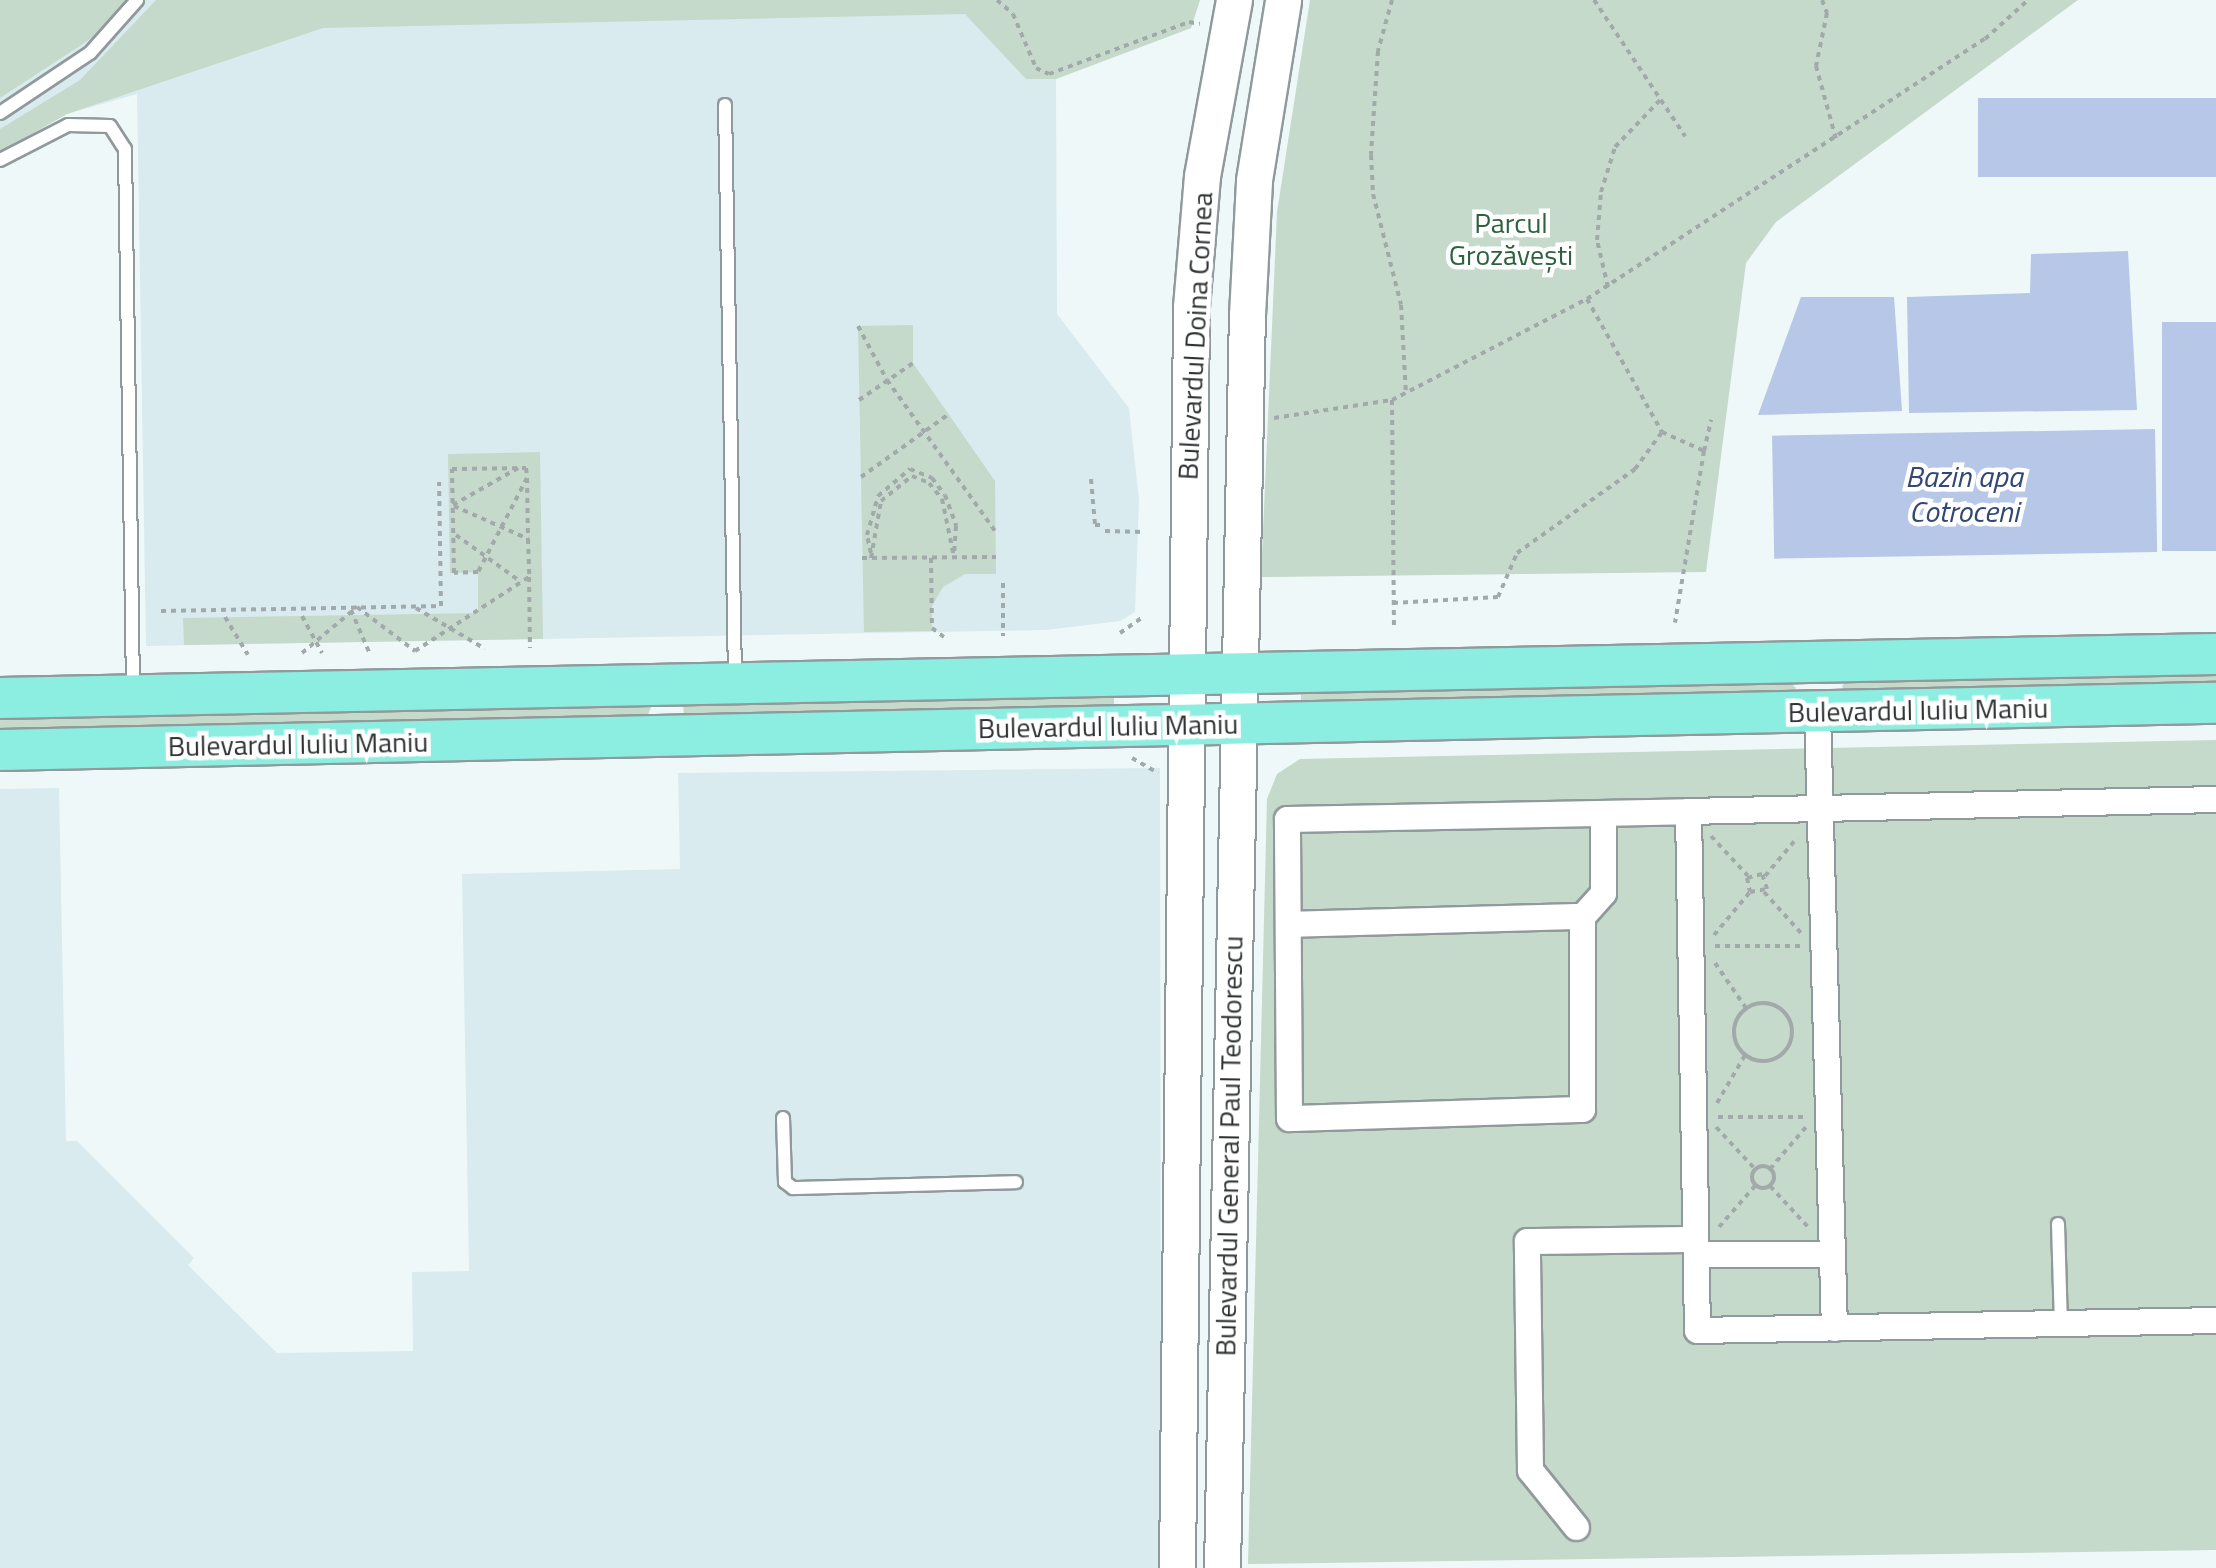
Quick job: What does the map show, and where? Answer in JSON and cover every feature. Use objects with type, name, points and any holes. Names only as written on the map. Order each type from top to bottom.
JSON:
[{"type":"main road","name":"Bulevardul Doina Cornea","points":[[1184,725],[1191,307],[1202,176],[1234,0]]},
{"type":"main road","name":"Bulevardul Doina Cornea","points":[[1237,723],[1254,180],[1283,0]]},
{"type":"main road","name":"Bulevardul Iuliu Maniu","points":[[0,750],[1237,723],[1816,688],[2216,654]]},
{"type":"main road","name":"Bulevardul Iuliu Maniu","points":[[0,698],[1238,674],[1816,688],[2216,703]]},
{"type":"main road","name":"Bulevardul General Paul Teodorescu","points":[[1222,1568],[1237,723]]},
{"type":"main road","name":"Bulevardul General Paul Teodorescu","points":[[1176,1568],[1184,725]]},
{"type":"street","points":[[1816,688],[1823,808],[1834,1328]]},
{"type":"street","points":[[1604,812],[1604,892],[1582,916],[1582,1109],[1289,1118],[1287,819],[1604,812],[2216,800]]},
{"type":"street","points":[[1688,811],[1697,1330],[2216,1320]]},
{"type":"street","points":[[1288,924],[1582,916]]},
{"type":"street","points":[[1576,1527],[1530,1470],[1527,1241],[1832,1254]]},
{"type":"lane","points":[[0,113],[90,53],[137,0]]},
{"type":"lane","points":[[725,105],[735,685]]},
{"type":"lane","points":[[0,160],[68,125],[110,126],[126,149],[134,696]]},
{"type":"lane","points":[[783,1118],[786,1182],[792,1188],[1016,1182]]},
{"type":"lane","points":[[2058,1224],[2061,1324]]},
{"type":"path","points":[[997,0],[1013,14],[1036,68],[1049,74],[1189,22],[1203,25]]},
{"type":"path","points":[[1392,0],[1376,66],[1371,155],[1373,194],[1401,305],[1406,394]]},
{"type":"path","points":[[1594,0],[1685,136]]},
{"type":"path","points":[[1822,0],[1827,13],[1816,66],[1836,139]]},
{"type":"path","points":[[1244,420],[1392,400],[1587,299],[1985,40],[2028,0]]},
{"type":"path","points":[[1608,286],[1596,240],[1601,192],[1615,148],[1661,99]]},
{"type":"path","points":[[1587,299],[1662,432],[1704,452]]},
{"type":"path","points":[[858,326],[887,380],[996,532]]},
{"type":"path","points":[[859,400],[913,362]]},
{"type":"path","points":[[1392,400],[1394,629]]},
{"type":"path","points":[[861,477],[949,414]]},
{"type":"path","points":[[1675,623],[1711,420]]},
{"type":"path","points":[[1393,603],[1498,596],[1517,552],[1635,469],[1662,432]]},
{"type":"path","points":[[452,506],[519,468]]},
{"type":"path","points":[[454,573],[452,469],[526,468],[530,648]]},
{"type":"path","points":[[871,555],[881,501],[912,476],[929,483],[942,499],[954,555]]},
{"type":"path","points":[[440,573],[478,572],[526,478]]},
{"type":"path","points":[[1091,479],[1096,525],[1145,532]]},
{"type":"path","points":[[161,610],[441,606],[439,482]]},
{"type":"path","points":[[452,506],[528,538]]},
{"type":"path","points":[[453,534],[521,582]]},
{"type":"path","points":[[862,558],[996,556]]},
{"type":"path","points":[[931,557],[932,628],[944,637]]},
{"type":"path","points":[[353,609],[416,650],[528,577]]},
{"type":"path","points":[[1003,583],[1003,636]]},
{"type":"path","points":[[414,606],[485,649]]},
{"type":"path","points":[[302,653],[353,609]]},
{"type":"path","points":[[353,609],[369,652]]},
{"type":"path","points":[[302,616],[322,653]]},
{"type":"path","points":[[1120,633],[1144,616]]},
{"type":"path","points":[[225,617],[248,654]]},
{"type":"path","points":[[1122,757],[1145,762],[1162,781]]},
{"type":"path","points":[[1705,946],[1812,946],[1764,892],[1765,876],[1823,808]]},
{"type":"path","points":[[1688,811],[1748,876],[1750,892],[1705,946]]},
{"type":"path","points":[[1748,876],[1765,876]]},
{"type":"path","points":[[1750,892],[1764,892]]},
{"type":"path","points":[[1705,946],[1746,1008]]},
{"type":"path","points":[[1745,1055],[1778,1058],[1792,1036],[1778,1006],[1746,1008]]},
{"type":"path","points":[[1745,1055],[1734,1032],[1746,1008]]},
{"type":"path","points":[[1708,1118],[1745,1055]]},
{"type":"path","points":[[1708,1118],[1814,1117],[1770,1169],[1770,1186],[1832,1254]]},
{"type":"path","points":[[1696,1246],[1755,1186],[1755,1169],[1708,1118]]},
{"type":"path","points":[[1755,1169],[1770,1169]]},
{"type":"path","points":[[1755,1186],[1770,1186]]},
{"type":"shaded area","points":[[0,0],[1200,0],[1191,28],[1056,79],[1057,314],[1129,408],[1139,500],[1135,612],[1120,621],[1046,630],[146,646],[137,94],[67,114],[0,152]]},
{"type":"shaded area","points":[[1160,768],[1161,1568],[0,1568],[0,789],[59,788],[66,1141],[77,1141],[194,1258],[188,1265],[277,1353],[413,1351],[412,1272],[469,1271],[462,874],[680,869],[678,773]]},
{"type":"green space","points":[[0,0],[127,0],[92,38],[0,98]]},
{"type":"green space","points":[[156,0],[1200,0],[1191,28],[1056,79],[1026,79],[965,14],[323,28],[67,114],[0,152],[0,129],[80,80]]},
{"type":"green space","name":"Parcul Grozăvești","points":[[1310,0],[2078,0],[1776,222],[1746,263],[1706,572],[1261,577],[1277,212]]},
{"type":"green space","points":[[913,325],[913,363],[995,481],[996,574],[965,574],[943,587],[932,606],[932,631],[864,632],[858,326]]},
{"type":"green space","points":[[540,452],[543,639],[184,645],[183,618],[478,613],[478,572],[450,573],[448,454]]},
{"type":"green space","points":[[2216,673],[2216,685],[1846,693],[1842,686],[1847,680]]},
{"type":"green space","points":[[1790,682],[1796,688],[1791,695],[1301,706],[1301,694]]},
{"type":"green space","points":[[1114,687],[1114,715],[684,716],[683,703]]},
{"type":"green space","points":[[652,705],[644,724],[0,736],[0,709]]},
{"type":"green space","points":[[2216,740],[2216,1550],[1248,1564],[1267,799],[1277,774],[1300,759]]},
{"type":"water","points":[[1978,98],[2216,98],[2216,177],[1978,177]]},
{"type":"water","name":"Bazin apa Cotroceni","points":[[2128,251],[2137,410],[1909,413],[1907,297],[2030,293],[2031,254]]},
{"type":"water","name":"Bazin apa Cotroceni","points":[[1801,297],[1894,297],[1902,411],[1758,415]]},
{"type":"water","points":[[2162,322],[2216,322],[2216,551],[2162,551]]},
{"type":"water","name":"Bazin apa Cotroceni","points":[[2155,429],[2157,552],[1774,559],[1772,436]]}]
